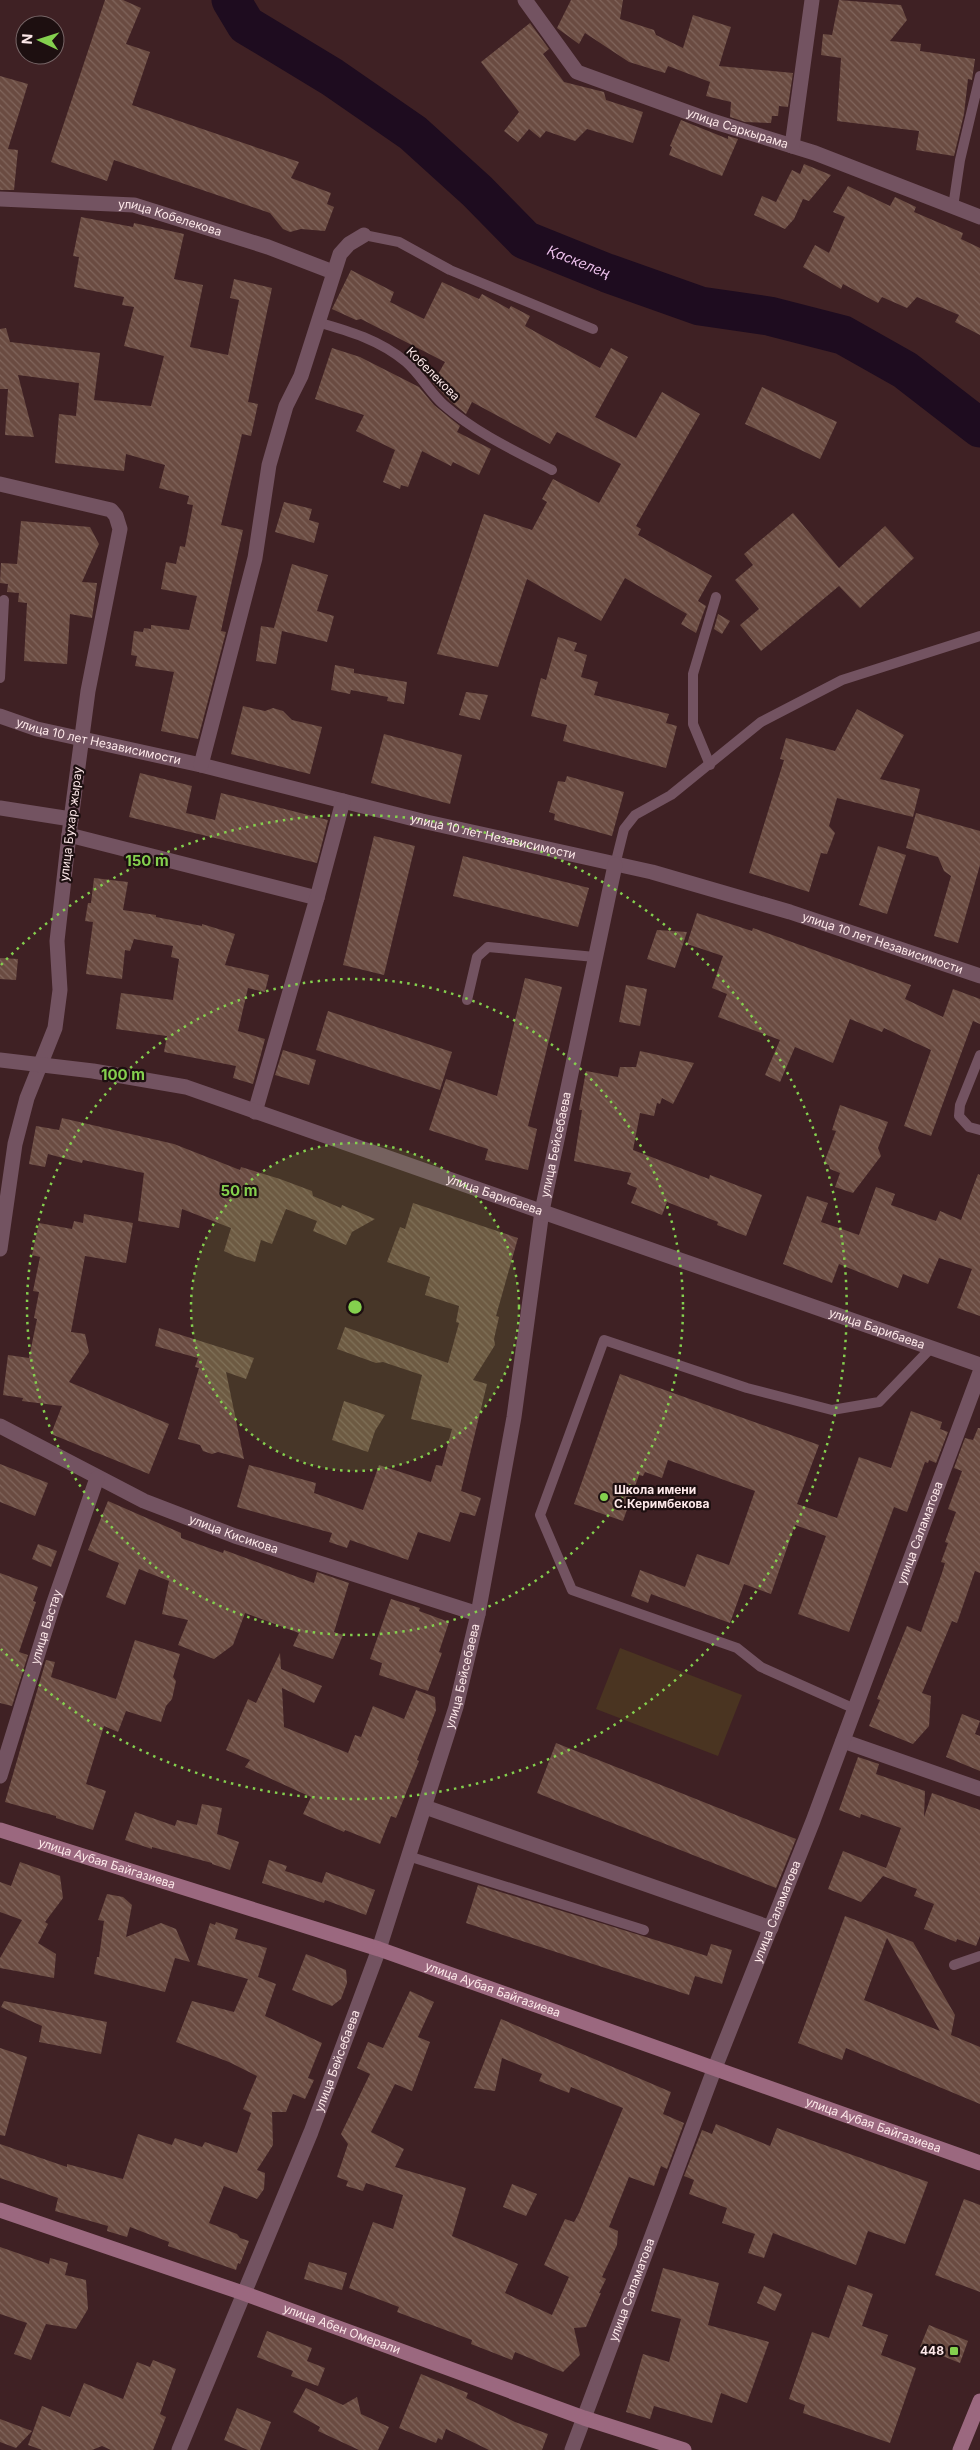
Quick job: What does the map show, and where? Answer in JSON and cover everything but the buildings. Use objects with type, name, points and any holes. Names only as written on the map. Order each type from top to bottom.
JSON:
[{"type":"main road","name":"улица Аубая Байгазиева","points":[[0,1830],[379,1949],[714,2070],[980,2163]]},
{"type":"main road","name":"улица Абен Омерали","points":[[0,2210],[243,2294],[584,2418],[684,2450]]},
{"type":"main road","points":[[960,2450],[980,2401]]},
{"type":"street","name":"улица Саркырама","points":[[525,0],[577,72],[712,121],[815,153],[980,217]]},
{"type":"street","points":[[792,146],[812,0]]},
{"type":"street","name":"улица Кобелекова","points":[[0,199],[134,205],[251,241],[333,272]]},
{"type":"street","points":[[201,765],[255,558],[269,465],[286,406],[301,376],[340,254],[348,244],[364,235]]},
{"type":"street","name":"улица Бухар жырау","points":[[0,484],[111,510],[116,516],[120,529],[88,691],[71,819],[57,941],[60,990],[55,1028],[27,1098],[15,1144],[0,1249]]},
{"type":"street","name":"улица 10 лет Независимости","points":[[0,716],[37,729],[201,765],[343,801],[652,872],[790,912],[980,976]]},
{"type":"street","points":[[255,1112],[343,801]]},
{"type":"street","points":[[0,808],[71,819]]},
{"type":"street","points":[[69,835],[317,898]]},
{"type":"street","name":"улица Бейсебаева","points":[[179,2450],[311,2132],[379,1949],[456,1707],[478,1614],[514,1417],[542,1212],[615,865]]},
{"type":"street","name":"улица Барибаева","points":[[0,1060],[42,1064],[186,1087],[980,1365]]},
{"type":"street","name":"улица Саламатова","points":[[572,2450],[714,2070],[843,1741],[980,1372]]},
{"type":"street","name":"улица Кисикова","points":[[0,1426],[97,1478],[144,1500],[235,1536],[478,1614]]},
{"type":"street","name":"улица Бастау","points":[[0,1776],[53,1605],[97,1478]]},
{"type":"street","points":[[843,1741],[980,1789]]},
{"type":"street","points":[[425,1807],[771,1928]]},
{"type":"lane","points":[[953,207],[960,160],[980,76]]},
{"type":"lane","points":[[364,235],[399,242],[450,270],[593,329]]},
{"type":"lane","name":"Кобелекова","points":[[317,322],[365,336],[388,349],[407,363],[443,405],[485,435],[552,470]]},
{"type":"lane","points":[[710,765],[694,724],[693,674],[716,597]]},
{"type":"lane","points":[[0,678],[4,600]]},
{"type":"lane","points":[[615,865],[624,829],[635,815],[671,795],[761,722],[842,680],[980,636]]},
{"type":"lane","points":[[467,1000],[478,957],[488,947],[595,957]]},
{"type":"lane","points":[[980,1055],[977,1073],[960,1105],[959,1116],[969,1126],[980,1130]]},
{"type":"lane","points":[[854,1709],[761,1667],[737,1648],[572,1590],[540,1515],[604,1340],[747,1388],[832,1410],[879,1402],[931,1348]]},
{"type":"lane","points":[[408,1856],[644,1930]]},
{"type":"lane","points":[[954,1965],[980,1956]]},
{"type":"shaded area","points":[[620,1648],[742,1695],[718,1756],[596,1709]]},
{"type":"waterway","name":"Қаскелең","points":[[231,0],[246,25],[332,77],[413,133],[477,191],[525,240],[607,273],[700,306],[769,316],[843,335],[905,370],[980,428]]},
{"type":"place","name":"Школа имени С.Керимбекова","points":[[604,1497]]},
{"type":"place","name":"448","points":[[954,2351]]}]
